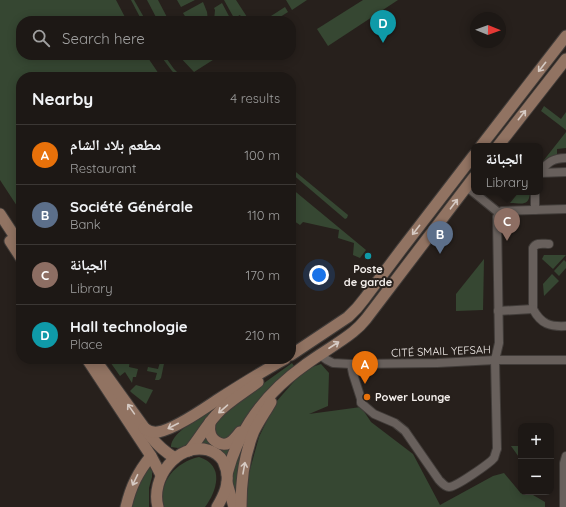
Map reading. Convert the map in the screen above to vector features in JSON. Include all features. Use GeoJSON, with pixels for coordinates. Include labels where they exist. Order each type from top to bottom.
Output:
{"type":"FeatureCollection","features":[{"type":"Feature","properties":{"kind":"main road"},"geometry":{"type":"LineString","coordinates":[[483,143],[566,36]]}},
{"type":"Feature","properties":{"kind":"main road"},"geometry":{"type":"LineString","coordinates":[[500,143],[566,59]]}},
{"type":"Feature","properties":{"kind":"main road"},"geometry":{"type":"LineString","coordinates":[[296,352],[348,317],[357,308],[471,159]]}},
{"type":"Feature","properties":{"kind":"main road"},"geometry":{"type":"LineString","coordinates":[[210,422],[211,436],[221,444],[230,443],[235,439],[268,398],[291,376],[305,364],[354,331],[366,319],[471,181]]}},
{"type":"Feature","properties":{"kind":"main road"},"geometry":{"type":"LineString","coordinates":[[0,214],[16,238]]}},
{"type":"Feature","properties":{"kind":"main road"},"geometry":{"type":"LineString","coordinates":[[0,226],[16,250]]}},
{"type":"Feature","properties":{"kind":"main road"},"geometry":{"type":"LineString","coordinates":[[90,364],[151,456],[161,475]]}},
{"type":"Feature","properties":{"kind":"main road"},"geometry":{"type":"LineString","coordinates":[[99,364],[157,445],[165,453],[176,458]]}},
{"type":"Feature","properties":{"kind":"main road"},"geometry":{"type":"LineString","coordinates":[[144,428],[150,432],[156,433],[170,428],[201,411],[257,374],[276,364]]}},
{"type":"Feature","properties":{"kind":"main road"},"geometry":{"type":"LineString","coordinates":[[189,451],[220,411],[279,364]]}},
{"type":"Feature","properties":{"kind":"main road"},"geometry":{"type":"LineString","coordinates":[[241,507],[243,470],[250,442],[260,420],[282,385]]}},
{"type":"Feature","properties":{"kind":"main road"},"geometry":{"type":"LineString","coordinates":[[217,507],[226,491],[227,479],[234,453],[249,422]]}},
{"type":"Feature","properties":{"kind":"main road"},"geometry":{"type":"LineString","coordinates":[[158,507],[158,484],[161,475],[167,466],[176,458],[189,451],[203,449],[217,454],[223,461],[234,507]]}},
{"type":"Feature","properties":{"kind":"main road"},"geometry":{"type":"LineString","coordinates":[[126,507],[135,479],[139,471],[151,456]]}},
{"type":"Feature","properties":{"kind":"street"},"geometry":{"type":"LineString","coordinates":[[543,168],[558,158],[566,158]]}},
{"type":"Feature","properties":{"kind":"street"},"geometry":{"type":"LineString","coordinates":[[543,172],[566,172]]}},
{"type":"Feature","properties":{"kind":"street"},"geometry":{"type":"LineString","coordinates":[[466,188],[471,190]]}},
{"type":"Feature","properties":{"kind":"street"},"geometry":{"type":"LineString","coordinates":[[477,195],[499,213]]}},
{"type":"Feature","properties":{"kind":"street"},"geometry":{"type":"LineString","coordinates":[[535,195],[535,210]]}},
{"type":"Feature","properties":{"kind":"street"},"geometry":{"type":"LineString","coordinates":[[350,364],[361,403],[374,414],[396,423],[405,431],[444,486],[450,487],[455,485],[474,474],[494,458],[497,449],[495,360],[498,342],[497,217],[502,211],[566,209]]}},
{"type":"Feature","properties":{"kind":"street"},"geometry":{"type":"LineString","coordinates":[[549,244],[536,244],[533,248],[533,309],[536,315],[546,324],[566,326]]}},
{"type":"Feature","properties":{"kind":"street"},"geometry":{"type":"LineString","coordinates":[[498,311],[533,309]]}},
{"type":"Feature","properties":{"kind":"street","name":"CITÉ SMAIL YEFSAH"},"geometry":{"type":"LineString","coordinates":[[320,355],[333,363],[350,364],[495,360],[566,360]]}},
{"type":"Feature","properties":{"kind":"street"},"geometry":{"type":"LineString","coordinates":[[564,507],[564,463],[566,456]]}},
{"type":"Feature","properties":{"kind":"green space"},"geometry":{"type":"Polygon","coordinates":[[[0,0],[116,0],[124,16],[16,16],[16,60],[149,60],[158,72],[16,72],[16,204],[0,180],[0,0]]]}},
{"type":"Feature","properties":{"kind":"green space"},"geometry":{"type":"Polygon","coordinates":[[[131,0],[134,0],[143,16],[139,16],[131,0]]]}},
{"type":"Feature","properties":{"kind":"green space"},"geometry":{"type":"Polygon","coordinates":[[[147,0],[158,0],[166,16],[155,16],[147,0]]]}},
{"type":"Feature","properties":{"kind":"green space"},"geometry":{"type":"Polygon","coordinates":[[[177,0],[195,0],[181,7],[177,0]]]}},
{"type":"Feature","properties":{"kind":"green space"},"geometry":{"type":"Polygon","coordinates":[[[224,0],[236,0],[246,16],[233,16],[224,0]]]}},
{"type":"Feature","properties":{"kind":"green space"},"geometry":{"type":"Polygon","coordinates":[[[286,0],[307,0],[292,10],[286,0]]]}},
{"type":"Feature","properties":{"kind":"green space"},"geometry":{"type":"Polygon","coordinates":[[[363,0],[398,0],[328,46],[317,29],[363,0]]]}},
{"type":"Feature","properties":{"kind":"green space"},"geometry":{"type":"Polygon","coordinates":[[[203,2],[207,16],[185,16],[183,13],[203,2]]]}},
{"type":"Feature","properties":{"kind":"green space"},"geometry":{"type":"Polygon","coordinates":[[[222,3],[229,16],[214,16],[214,8],[222,3]]]}},
{"type":"Feature","properties":{"kind":"green space"},"geometry":{"type":"Polygon","coordinates":[[[285,7],[288,12],[282,16],[271,16],[285,7]]]}},
{"type":"Feature","properties":{"kind":"green space"},"geometry":{"type":"Polygon","coordinates":[[[164,60],[168,60],[177,72],[172,71],[164,60]]]}},
{"type":"Feature","properties":{"kind":"green space"},"geometry":{"type":"Polygon","coordinates":[[[183,60],[213,60],[194,72],[183,60]]]}},
{"type":"Feature","properties":{"kind":"green space"},"geometry":{"type":"Polygon","coordinates":[[[544,106],[561,119],[566,112],[566,130],[541,111],[544,106]]]}},
{"type":"Feature","properties":{"kind":"green space"},"geometry":{"type":"Polygon","coordinates":[[[566,132],[566,148],[557,149],[557,155],[547,158],[543,161],[566,132]]]}},
{"type":"Feature","properties":{"kind":"green space"},"geometry":{"type":"Polygon","coordinates":[[[296,172],[348,215],[345,219],[296,177],[296,172]]]}},
{"type":"Feature","properties":{"kind":"green space"},"geometry":{"type":"Polygon","coordinates":[[[296,192],[366,250],[360,258],[353,255],[354,243],[338,238],[339,230],[303,222],[300,225],[296,222],[296,192]]]}},
{"type":"Feature","properties":{"kind":"green space"},"geometry":{"type":"Polygon","coordinates":[[[517,195],[529,195],[528,200],[524,203],[510,203],[517,195]]]}},
{"type":"Feature","properties":{"kind":"green space"},"geometry":{"type":"Polygon","coordinates":[[[544,255],[566,255],[553,269],[542,259],[544,255]]]}},
{"type":"Feature","properties":{"kind":"green space"},"geometry":{"type":"Polygon","coordinates":[[[484,259],[483,310],[456,311],[456,294],[484,259]]]}},
{"type":"Feature","properties":{"kind":"green space"},"geometry":{"type":"Polygon","coordinates":[[[564,260],[566,262],[566,268],[559,276],[554,271],[564,260]]]}},
{"type":"Feature","properties":{"kind":"green space"},"geometry":{"type":"Polygon","coordinates":[[[552,274],[559,281],[544,296],[543,284],[552,274]]]}},
{"type":"Feature","properties":{"kind":"green space"},"geometry":{"type":"Polygon","coordinates":[[[112,364],[129,364],[129,367],[138,369],[136,377],[133,377],[132,383],[125,372],[120,376],[112,364]]]}},
{"type":"Feature","properties":{"kind":"green space"},"geometry":{"type":"Polygon","coordinates":[[[160,364],[164,364],[161,378],[159,380],[155,380],[157,373],[147,371],[148,367],[158,369],[160,364]]]}},
{"type":"Feature","properties":{"kind":"green space"},"geometry":{"type":"Polygon","coordinates":[[[293,364],[294,366],[263,395],[234,436],[228,440],[217,437],[213,424],[228,409],[293,364]]]}},
{"type":"Feature","properties":{"kind":"green space"},"geometry":{"type":"Polygon","coordinates":[[[321,364],[329,373],[328,406],[309,414],[361,407],[371,422],[413,454],[440,505],[493,476],[504,473],[518,490],[518,495],[533,495],[545,502],[545,507],[247,507],[249,473],[259,437],[276,402],[297,378],[312,367],[321,364]]]}},
{"type":"Feature","properties":{"kind":"green space"},"geometry":{"type":"Polygon","coordinates":[[[136,385],[153,390],[146,404],[130,391],[136,385]]]}},
{"type":"Feature","properties":{"kind":"green space"},"geometry":{"type":"Polygon","coordinates":[[[242,390],[189,445],[178,448],[171,447],[173,440],[185,427],[242,390]]]}},
{"type":"Feature","properties":{"kind":"green space"},"geometry":{"type":"Polygon","coordinates":[[[248,432],[236,504],[229,479],[248,432]]]}},
{"type":"Feature","properties":{"kind":"green space"},"geometry":{"type":"Polygon","coordinates":[[[205,435],[234,443],[226,462],[208,445],[199,444],[205,435]]]}},
{"type":"Feature","properties":{"kind":"green space"},"geometry":{"type":"Polygon","coordinates":[[[511,446],[518,446],[518,456],[511,446]]]}},
{"type":"Feature","properties":{"kind":"green space"},"geometry":{"type":"Polygon","coordinates":[[[199,457],[213,466],[216,479],[213,494],[205,507],[164,507],[163,489],[170,474],[183,463],[199,457]]]}},
{"type":"Feature","properties":{"kind":"green space"},"geometry":{"type":"Polygon","coordinates":[[[149,466],[152,471],[152,477],[149,488],[149,507],[128,507],[132,495],[149,466]]]}},
{"type":"Feature","properties":{"kind":"place","name":"Hall technologie"},"geometry":{"type":"Point","coordinates":[383,43]}},
{"type":"Feature","properties":{"kind":"place","name":"الجبانة"},"geometry":{"type":"Point","coordinates":[507,241]}},
{"type":"Feature","properties":{"kind":"place","name":"Société Générale"},"geometry":{"type":"Point","coordinates":[440,254]}},
{"type":"Feature","properties":{"kind":"place","name":"Poste de garde"},"geometry":{"type":"Point","coordinates":[368,256]}},
{"type":"Feature","properties":{"kind":"place","name":"مطعم بلاد الشام"},"geometry":{"type":"Point","coordinates":[365,384]}},
{"type":"Feature","properties":{"kind":"place","name":"Power Lounge"},"geometry":{"type":"Point","coordinates":[367,397]}}]}
